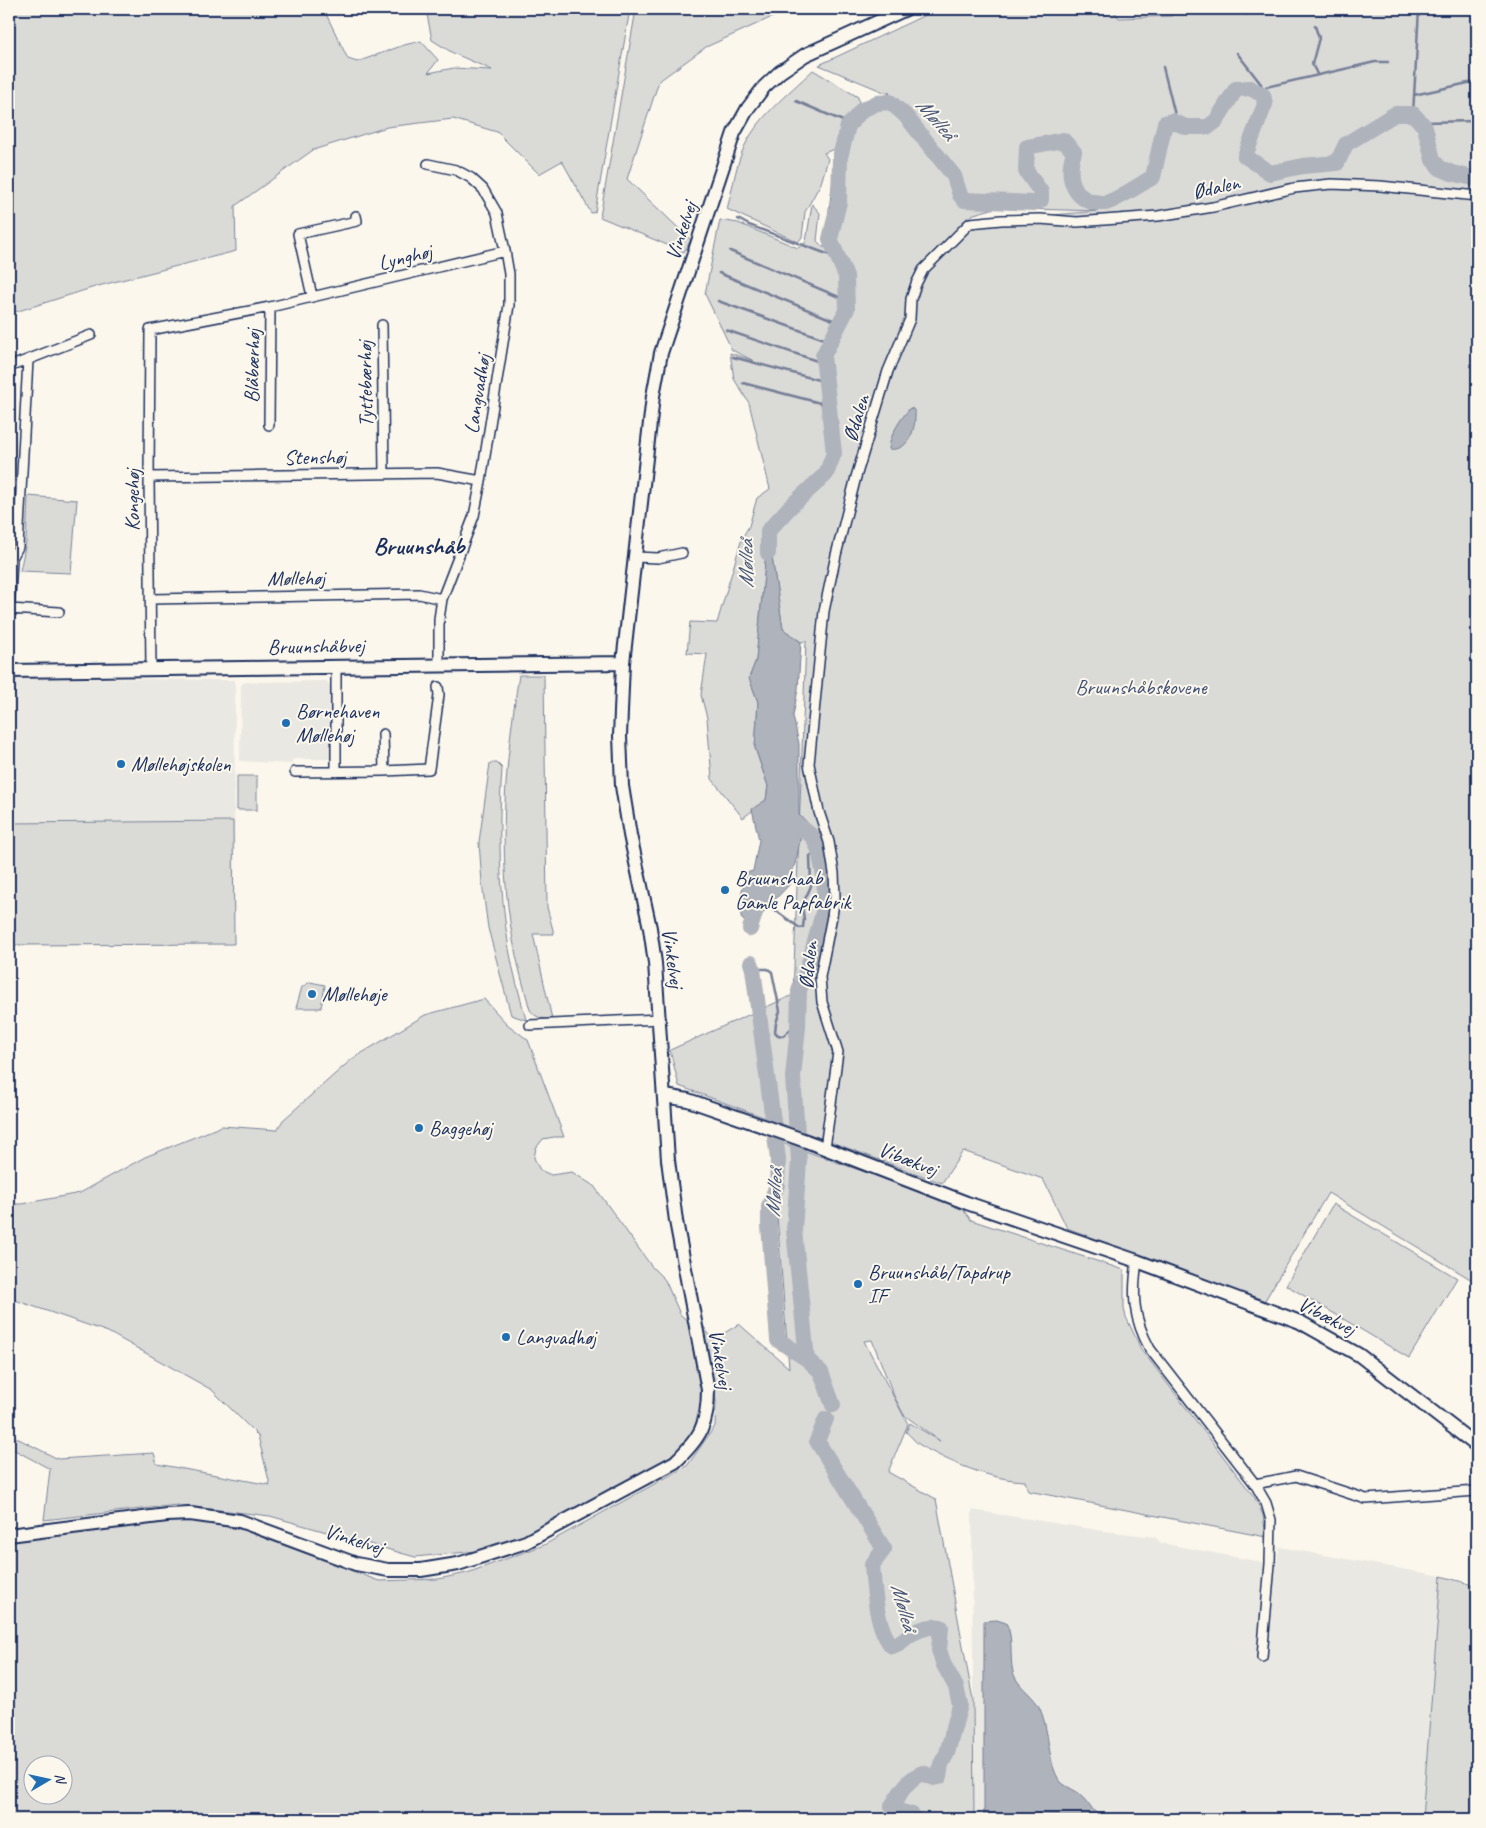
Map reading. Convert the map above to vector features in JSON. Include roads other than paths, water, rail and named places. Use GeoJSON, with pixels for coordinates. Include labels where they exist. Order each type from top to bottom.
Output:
{"type":"FeatureCollection","features":[{"type":"Feature","properties":{"kind":"street","name":"Vinkelvej"},"geometry":{"type":"LineString","coordinates":[[9,1535],[167,1515],[190,1514],[240,1521],[356,1564],[388,1570],[422,1570],[458,1564],[526,1542],[675,1462],[692,1446],[702,1431],[708,1410],[708,1390],[676,1221],[668,1160],[655,963],[622,786],[620,736],[623,663],[653,396],[662,353],[734,133],[748,108],[764,87],[780,72],[805,55],[906,9]]}},
{"type":"Feature","properties":{"kind":"street","name":"Langvadhøj"},"geometry":{"type":"LineString","coordinates":[[428,164],[456,170],[471,178],[483,190],[496,213],[509,274],[509,305],[481,481],[474,516],[442,599],[439,619],[439,664]]}},
{"type":"Feature","properties":{"kind":"street","name":"Ødalen"},"geometry":{"type":"LineString","coordinates":[[825,1148],[838,1052],[822,1002],[820,977],[835,897],[834,873],[829,842],[819,812],[809,764],[824,611],[836,554],[856,477],[888,371],[910,319],[911,299],[923,270],[970,223],[1040,219],[1077,222],[1158,216],[1213,207],[1294,188],[1331,184],[1380,186],[1477,196]]}},
{"type":"Feature","properties":{"kind":"street"},"geometry":{"type":"LineString","coordinates":[[312,296],[298,234],[357,221],[356,216]]}},
{"type":"Feature","properties":{"kind":"street","name":"Lynghøj"},"geometry":{"type":"LineString","coordinates":[[150,330],[270,307],[505,250]]}},
{"type":"Feature","properties":{"kind":"street","name":"Blåbærhøj"},"geometry":{"type":"LineString","coordinates":[[269,425],[270,307]]}},
{"type":"Feature","properties":{"kind":"street","name":"Tyttebærhøj"},"geometry":{"type":"LineString","coordinates":[[382,325],[384,473]]}},
{"type":"Feature","properties":{"kind":"street","name":"Kongehøj"},"geometry":{"type":"LineString","coordinates":[[150,330],[151,669]]}},
{"type":"Feature","properties":{"kind":"street"},"geometry":{"type":"LineString","coordinates":[[9,367],[91,335]]}},
{"type":"Feature","properties":{"kind":"street"},"geometry":{"type":"LineString","coordinates":[[9,616],[12,558],[18,547],[28,360]]}},
{"type":"Feature","properties":{"kind":"street","name":"Stenshøj"},"geometry":{"type":"LineString","coordinates":[[149,477],[437,473],[481,481]]}},
{"type":"Feature","properties":{"kind":"street"},"geometry":{"type":"LineString","coordinates":[[635,557],[658,558],[682,553]]}},
{"type":"Feature","properties":{"kind":"street","name":"Møllehøj"},"geometry":{"type":"LineString","coordinates":[[151,599],[419,594],[442,599]]}},
{"type":"Feature","properties":{"kind":"street"},"geometry":{"type":"LineString","coordinates":[[9,609],[59,612]]}},
{"type":"Feature","properties":{"kind":"street","name":"Bruunshåbvej"},"geometry":{"type":"LineString","coordinates":[[9,671],[623,663]]}},
{"type":"Feature","properties":{"kind":"street"},"geometry":{"type":"LineString","coordinates":[[336,666],[336,772]]}},
{"type":"Feature","properties":{"kind":"street"},"geometry":{"type":"LineString","coordinates":[[295,772],[384,772],[429,769],[439,695],[438,687]]}},
{"type":"Feature","properties":{"kind":"street"},"geometry":{"type":"LineString","coordinates":[[383,734],[384,772]]}},
{"type":"Feature","properties":{"kind":"street"},"geometry":{"type":"LineString","coordinates":[[530,1025],[660,1019]]}},
{"type":"Feature","properties":{"kind":"street","name":"Vibækvej"},"geometry":{"type":"LineString","coordinates":[[665,1096],[688,1100],[768,1127],[967,1203],[1137,1261],[1300,1322],[1359,1355],[1477,1446]]}},
{"type":"Feature","properties":{"kind":"street"},"geometry":{"type":"LineString","coordinates":[[1137,1261],[1134,1303],[1136,1319],[1142,1335],[1150,1350],[1255,1484],[1266,1503],[1271,1520],[1270,1564],[1262,1657]]}},
{"type":"Feature","properties":{"kind":"street"},"geometry":{"type":"LineString","coordinates":[[1255,1484],[1296,1476],[1366,1499],[1477,1491]]}},
{"type":"Feature","properties":{"kind":"waterway"},"geometry":{"type":"LineString","coordinates":[[1413,114],[1419,9]]}},
{"type":"Feature","properties":{"kind":"waterway"},"geometry":{"type":"LineString","coordinates":[[1315,26],[1319,38],[1312,64],[1317,74]]}},
{"type":"Feature","properties":{"kind":"waterway"},"geometry":{"type":"LineString","coordinates":[[1237,53],[1261,84],[1263,95]]}},
{"type":"Feature","properties":{"kind":"waterway"},"geometry":{"type":"LineString","coordinates":[[1262,88],[1375,62],[1388,62]]}},
{"type":"Feature","properties":{"kind":"waterway"},"geometry":{"type":"LineString","coordinates":[[1163,67],[1177,123]]}},
{"type":"Feature","properties":{"kind":"waterway"},"geometry":{"type":"LineString","coordinates":[[1414,95],[1477,81]]}},
{"type":"Feature","properties":{"kind":"waterway","name":"Mølleå"},"geometry":{"type":"LineString","coordinates":[[768,553],[768,531],[789,508],[826,474],[834,453],[823,356],[847,309],[846,276],[830,239],[839,202],[840,157],[848,126],[862,110],[877,103],[890,102],[905,115],[954,176],[960,195],[964,200],[1034,203],[1041,200],[1041,192],[1026,171],[1027,147],[1063,140],[1074,152],[1071,162],[1072,180],[1074,188],[1079,195],[1086,200],[1094,202],[1109,202],[1153,177],[1165,123],[1172,121],[1186,127],[1208,127],[1216,121],[1236,89],[1250,88],[1263,95],[1265,104],[1245,156],[1270,173],[1303,166],[1337,163],[1346,144],[1395,114],[1413,114],[1425,127],[1433,160],[1440,168],[1477,179]]}},
{"type":"Feature","properties":{"kind":"waterway"},"geometry":{"type":"LineString","coordinates":[[796,101],[850,124]]}},
{"type":"Feature","properties":{"kind":"waterway"},"geometry":{"type":"LineString","coordinates":[[1421,122],[1477,121]]}},
{"type":"Feature","properties":{"kind":"waterway"},"geometry":{"type":"LineString","coordinates":[[738,219],[749,225],[838,258]]}},
{"type":"Feature","properties":{"kind":"waterway"},"geometry":{"type":"LineString","coordinates":[[730,251],[846,300]]}},
{"type":"Feature","properties":{"kind":"waterway"},"geometry":{"type":"LineString","coordinates":[[719,273],[840,323]]}},
{"type":"Feature","properties":{"kind":"waterway"},"geometry":{"type":"LineString","coordinates":[[718,301],[830,341]]}},
{"type":"Feature","properties":{"kind":"waterway"},"geometry":{"type":"LineString","coordinates":[[726,330],[823,363]]}},
{"type":"Feature","properties":{"kind":"waterway"},"geometry":{"type":"LineString","coordinates":[[733,357],[826,382]]}},
{"type":"Feature","properties":{"kind":"waterway"},"geometry":{"type":"LineString","coordinates":[[743,383],[828,405]]}},
{"type":"Feature","properties":{"kind":"waterway","name":"Mølleå"},"geometry":{"type":"LineString","coordinates":[[782,818],[802,828],[813,837],[819,850],[825,881],[823,913],[808,967]]}},
{"type":"Feature","properties":{"kind":"waterway"},"geometry":{"type":"LineString","coordinates":[[768,904],[800,928],[803,927],[802,906],[811,886],[810,856],[819,850]]}},
{"type":"Feature","properties":{"kind":"waterway"},"geometry":{"type":"LineString","coordinates":[[750,929],[758,903]]}},
{"type":"Feature","properties":{"kind":"waterway"},"geometry":{"type":"LineString","coordinates":[[751,963],[778,1159],[777,1185],[769,1206],[778,1340],[807,1359],[821,1372],[833,1405]]}},
{"type":"Feature","properties":{"kind":"waterway"},"geometry":{"type":"LineString","coordinates":[[753,969],[768,969],[772,972],[780,1011],[775,1032],[783,1036],[793,1027],[798,1027]]}},
{"type":"Feature","properties":{"kind":"waterway","name":"Mølleå"},"geometry":{"type":"LineString","coordinates":[[804,976],[799,991],[798,1027],[793,1077],[799,1161],[794,1230],[807,1359]]}},
{"type":"Feature","properties":{"kind":"waterway","name":"Mølleå"},"geometry":{"type":"LineString","coordinates":[[826,1419],[817,1441],[884,1549],[872,1565],[877,1608],[882,1629],[892,1646],[919,1630],[941,1627],[939,1650],[944,1665],[956,1687],[960,1705],[947,1753],[941,1764],[939,1777],[934,1778],[923,1773],[913,1778],[905,1786],[892,1806],[895,1810],[912,1815],[914,1819]]}},
{"type":"Feature","properties":{"kind":"place","name":"Børnehaven Møllehøj"},"geometry":{"type":"Point","coordinates":[286,723]}},
{"type":"Feature","properties":{"kind":"place","name":"Møllehøjskolen"},"geometry":{"type":"Point","coordinates":[121,764]}},
{"type":"Feature","properties":{"kind":"place","name":"Bruunshaab Gamle Papfabrik"},"geometry":{"type":"Point","coordinates":[725,890]}},
{"type":"Feature","properties":{"kind":"place","name":"Møllehøje"},"geometry":{"type":"Point","coordinates":[312,994]}},
{"type":"Feature","properties":{"kind":"place","name":"Baggehøj"},"geometry":{"type":"Point","coordinates":[419,1128]}},
{"type":"Feature","properties":{"kind":"place","name":"Bruunshåb/Tapdrup IF"},"geometry":{"type":"Point","coordinates":[858,1284]}},
{"type":"Feature","properties":{"kind":"place","name":"Langvadhøj"},"geometry":{"type":"Point","coordinates":[506,1337]}},
{"type":"Feature","properties":{"kind":"district","name":"Bruunshåb"},"geometry":{"type":"Point","coordinates":[419,546]}},
{"type":"Feature","properties":{"kind":"park label","name":"Bruunshåbskovene"},"geometry":{"type":"Point","coordinates":[1141,687]}}]}
